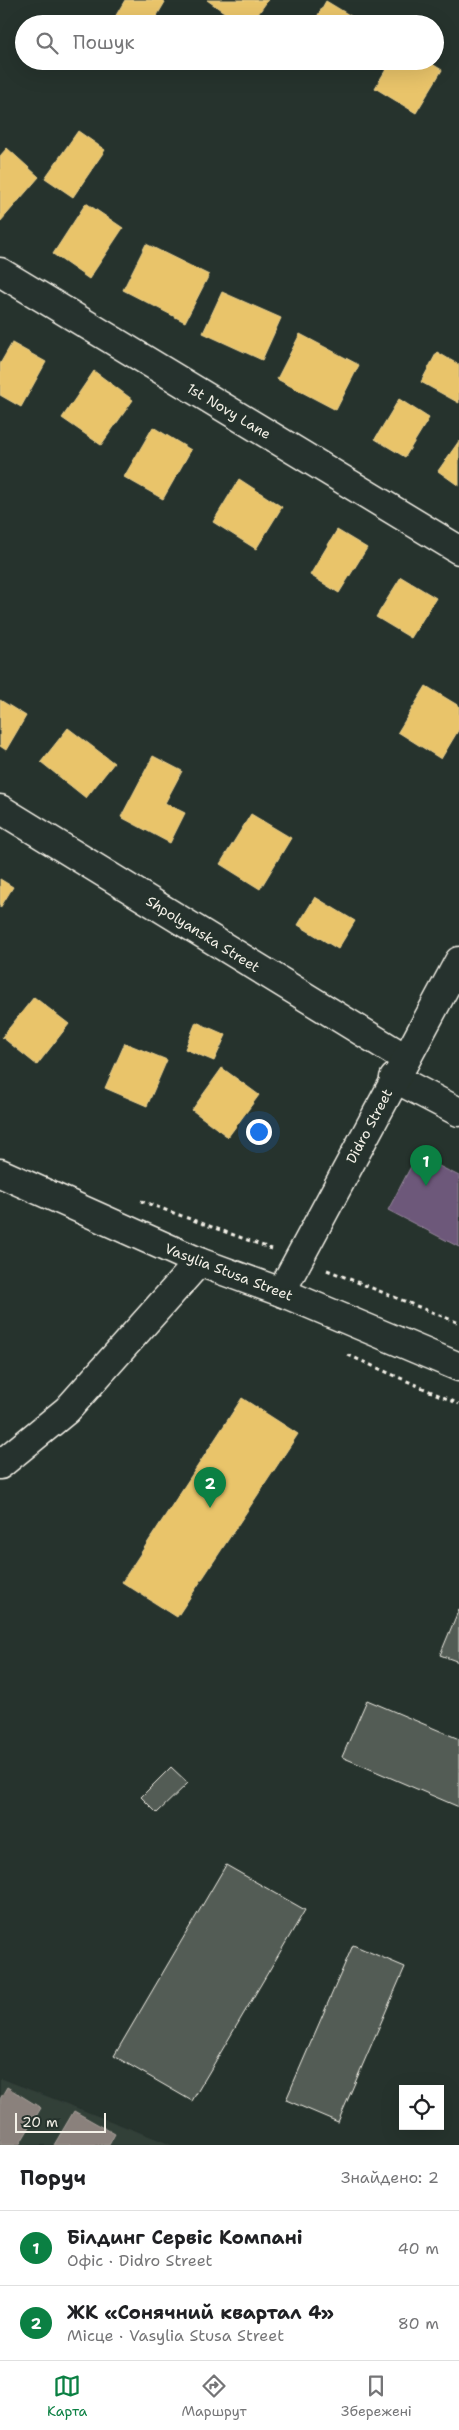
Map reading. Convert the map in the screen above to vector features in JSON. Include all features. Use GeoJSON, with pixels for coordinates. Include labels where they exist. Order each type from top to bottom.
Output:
{"type":"FeatureCollection","features":[{"type":"Feature","properties":{"kind":"street","name":"1st Novy Lane"},"geometry":{"type":"LineString","coordinates":[[0,272],[459,550]]}},
{"type":"Feature","properties":{"kind":"street","name":"Shpolyanska Street"},"geometry":{"type":"LineString","coordinates":[[0,810],[400,1068],[459,1112]]}},
{"type":"Feature","properties":{"kind":"street","name":"Didro Street"},"geometry":{"type":"LineString","coordinates":[[281,1292],[459,961]]}},
{"type":"Feature","properties":{"kind":"street","name":"Vasylia Stusa Street"},"geometry":{"type":"LineString","coordinates":[[0,1173],[199,1262],[281,1292],[459,1367]]}},
{"type":"Feature","properties":{"kind":"street"},"geometry":{"type":"LineString","coordinates":[[0,1465],[68,1410],[199,1262]]}},
{"type":"Feature","properties":{"kind":"path"},"geometry":{"type":"LineString","coordinates":[[135,1199],[298,1259],[459,1323]]}},
{"type":"Feature","properties":{"kind":"shaded area"},"geometry":{"type":"Polygon","coordinates":[[[0,2078],[172,2145],[0,2145],[0,2078]]]}},
{"type":"Feature","properties":{"kind":"building: Житло"},"geometry":{"type":"Polygon","coordinates":[[[125,0],[163,0],[165,2],[157,15],[116,15],[125,0]]]}},
{"type":"Feature","properties":{"kind":"building: Житло"},"geometry":{"type":"Polygon","coordinates":[[[207,0],[268,0],[257,15],[228,15],[207,0]]]}},
{"type":"Feature","properties":{"kind":"building: Житло"},"geometry":{"type":"Polygon","coordinates":[[[326,1],[349,15],[318,15],[326,1]]]}},
{"type":"Feature","properties":{"kind":"building: Житло"},"geometry":{"type":"Polygon","coordinates":[[[386,70],[442,70],[416,113],[375,88],[386,70]]]}},
{"type":"Feature","properties":{"kind":"building: Житло"},"geometry":{"type":"Polygon","coordinates":[[[78,131],[105,150],[73,197],[45,178],[78,131]]]}},
{"type":"Feature","properties":{"kind":"building: Житло"},"geometry":{"type":"Polygon","coordinates":[[[7,148],[39,177],[0,222],[0,156],[7,148]]]}},
{"type":"Feature","properties":{"kind":"building: Житло"},"geometry":{"type":"Polygon","coordinates":[[[86,203],[123,228],[89,279],[53,254],[86,203]]]}},
{"type":"Feature","properties":{"kind":"building: Житло"},"geometry":{"type":"Polygon","coordinates":[[[146,244],[209,275],[185,322],[123,290],[146,244]]]}},
{"type":"Feature","properties":{"kind":"building: Житло"},"geometry":{"type":"Polygon","coordinates":[[[222,292],[281,318],[262,360],[203,333],[222,292]]]}},
{"type":"Feature","properties":{"kind":"building: Житло"},"geometry":{"type":"Polygon","coordinates":[[[300,334],[359,365],[336,410],[277,379],[300,334]]]}},
{"type":"Feature","properties":{"kind":"building: Житло"},"geometry":{"type":"Polygon","coordinates":[[[12,343],[46,362],[21,407],[0,395],[0,364],[12,343]]]}},
{"type":"Feature","properties":{"kind":"building: Житло"},"geometry":{"type":"Polygon","coordinates":[[[437,352],[459,365],[459,403],[421,382],[437,352]]]}},
{"type":"Feature","properties":{"kind":"building: Житло"},"geometry":{"type":"Polygon","coordinates":[[[94,371],[133,400],[101,445],[62,418],[94,371]]]}},
{"type":"Feature","properties":{"kind":"building: Житло"},"geometry":{"type":"Polygon","coordinates":[[[399,399],[429,418],[405,457],[375,439],[399,399]]]}},
{"type":"Feature","properties":{"kind":"building: Житло"},"geometry":{"type":"Polygon","coordinates":[[[153,427],[191,450],[163,499],[124,477],[153,427]]]}},
{"type":"Feature","properties":{"kind":"building: Житло"},"geometry":{"type":"Polygon","coordinates":[[[459,441],[459,486],[438,471],[459,441]]]}},
{"type":"Feature","properties":{"kind":"building: Житло"},"geometry":{"type":"Polygon","coordinates":[[[239,479],[282,507],[256,549],[213,522],[239,479]]]}},
{"type":"Feature","properties":{"kind":"building: Житло"},"geometry":{"type":"Polygon","coordinates":[[[337,530],[367,548],[339,593],[310,575],[337,530]]]}},
{"type":"Feature","properties":{"kind":"building: Житло"},"geometry":{"type":"Polygon","coordinates":[[[401,577],[436,598],[411,638],[376,617],[401,577]]]}},
{"type":"Feature","properties":{"kind":"building: Житло"},"geometry":{"type":"Polygon","coordinates":[[[426,686],[459,706],[459,729],[441,759],[398,732],[426,686]]]}},
{"type":"Feature","properties":{"kind":"building: Житло"},"geometry":{"type":"Polygon","coordinates":[[[0,700],[26,716],[6,750],[0,746],[0,700]]]}},
{"type":"Feature","properties":{"kind":"building: Житло"},"geometry":{"type":"Polygon","coordinates":[[[68,728],[114,763],[86,798],[41,762],[68,728]]]}},
{"type":"Feature","properties":{"kind":"building: Житло"},"geometry":{"type":"Polygon","coordinates":[[[153,756],[182,771],[165,803],[185,813],[170,843],[121,817],[153,756]]]}},
{"type":"Feature","properties":{"kind":"building: Житло"},"geometry":{"type":"Polygon","coordinates":[[[251,814],[291,838],[260,889],[220,864],[251,814]]]}},
{"type":"Feature","properties":{"kind":"building: Житло"},"geometry":{"type":"Polygon","coordinates":[[[0,879],[13,887],[0,908],[0,879]]]}},
{"type":"Feature","properties":{"kind":"building: Житло"},"geometry":{"type":"Polygon","coordinates":[[[315,897],[355,921],[338,949],[298,925],[315,897]]]}},
{"type":"Feature","properties":{"kind":"building: Житло"},"geometry":{"type":"Polygon","coordinates":[[[34,997],[69,1024],[37,1065],[2,1037],[34,997]]]}},
{"type":"Feature","properties":{"kind":"building: Житло"},"geometry":{"type":"Polygon","coordinates":[[[196,1022],[226,1035],[214,1061],[185,1049],[196,1022]]]}},
{"type":"Feature","properties":{"kind":"building: Житло"},"geometry":{"type":"Polygon","coordinates":[[[125,1043],[167,1060],[147,1106],[105,1088],[125,1043]]]}},
{"type":"Feature","properties":{"kind":"building: Житло"},"geometry":{"type":"Polygon","coordinates":[[[222,1068],[259,1095],[228,1137],[192,1110],[222,1068]]]}},
{"type":"Feature","properties":{"kind":"building: Житло"},"geometry":{"type":"Polygon","coordinates":[[[242,1398],[298,1434],[177,1617],[122,1582],[242,1398]]]}},
{"type":"Feature","properties":{"kind":"building: Офіси"},"geometry":{"type":"Polygon","coordinates":[[[417,1155],[459,1176],[459,1247],[388,1210],[417,1155]]]}},
{"type":"Feature","properties":{"kind":"building: Промзона"},"geometry":{"type":"Polygon","coordinates":[[[7,2087],[41,2108],[19,2145],[0,2145],[0,2099],[7,2087]]]}},
{"type":"Feature","properties":{"kind":"building: Промзона"},"geometry":{"type":"Polygon","coordinates":[[[74,2111],[115,2134],[109,2145],[54,2145],[74,2111]]]}},
{"type":"Feature","properties":{"kind":"building: Інше"},"geometry":{"type":"Polygon","coordinates":[[[459,1609],[459,1662],[440,1655],[459,1609]]]}},
{"type":"Feature","properties":{"kind":"building: Інше"},"geometry":{"type":"Polygon","coordinates":[[[367,1700],[459,1739],[459,1807],[342,1757],[367,1700]]]}},
{"type":"Feature","properties":{"kind":"building: Інше"},"geometry":{"type":"Polygon","coordinates":[[[171,1767],[188,1783],[157,1813],[141,1797],[171,1767]]]}},
{"type":"Feature","properties":{"kind":"building: Інше"},"geometry":{"type":"Polygon","coordinates":[[[226,1865],[305,1910],[192,2101],[114,2056],[226,1865]]]}},
{"type":"Feature","properties":{"kind":"building: Інше"},"geometry":{"type":"Polygon","coordinates":[[[353,1945],[405,1967],[338,2122],[286,2100],[353,1945]]]}},
{"type":"Feature","properties":{"kind":"place","name":"Білдинг Сервіс Компані"},"geometry":{"type":"Point","coordinates":[426,1186]}},
{"type":"Feature","properties":{"kind":"place","name":"ЖК «Сонячний квартал 4»"},"geometry":{"type":"Point","coordinates":[210,1508]}}]}
